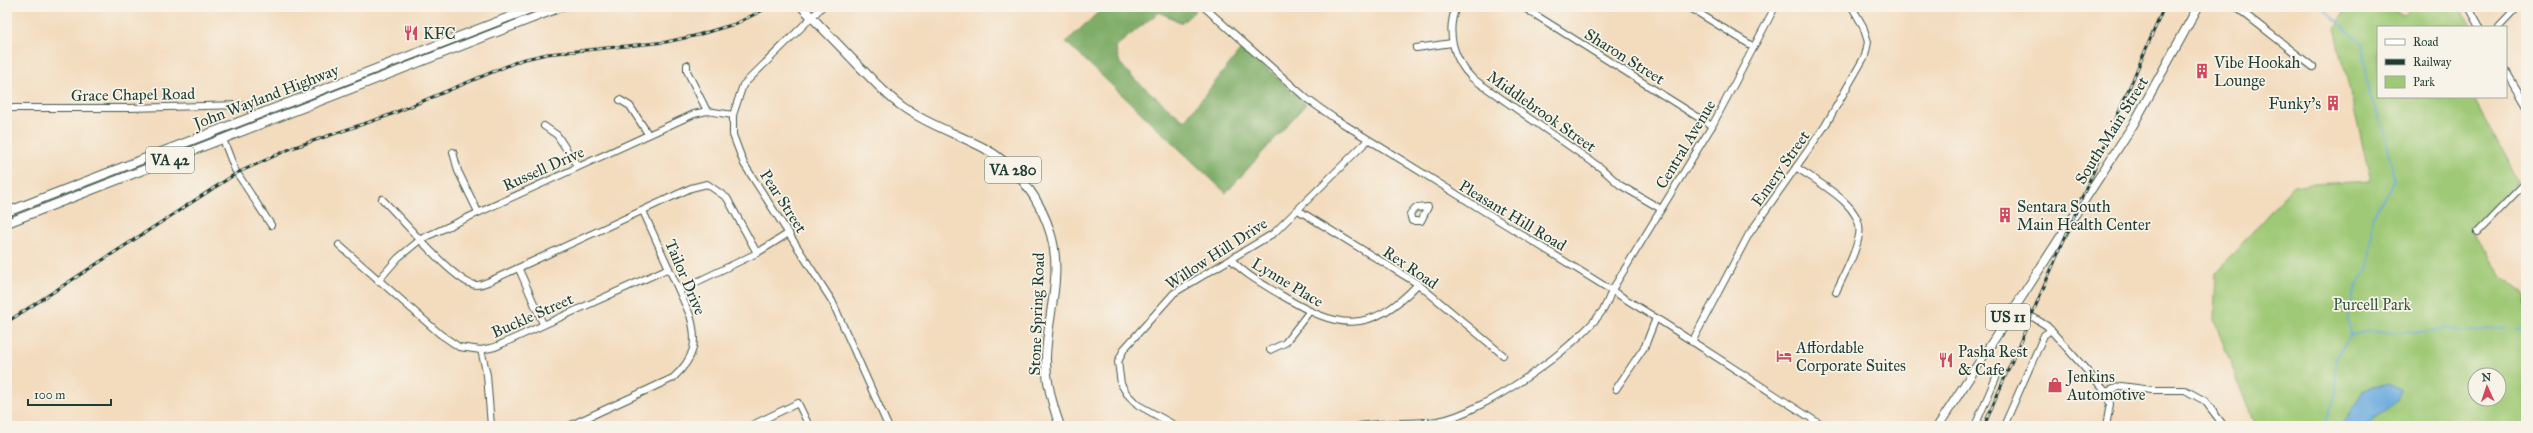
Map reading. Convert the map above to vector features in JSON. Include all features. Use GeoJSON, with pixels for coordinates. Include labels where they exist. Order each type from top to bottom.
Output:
{"type":"FeatureCollection","features":[{"type":"Feature","properties":{"kind":"main road","name":"John Wayland Highway"},"geometry":{"type":"LineString","coordinates":[[7,212],[535,7]]}},
{"type":"Feature","properties":{"kind":"main road","name":"John Wayland Highway"},"geometry":{"type":"LineString","coordinates":[[7,223],[561,7]]}},
{"type":"Feature","properties":{"kind":"main road","name":"Stone Spring Road"},"geometry":{"type":"LineString","coordinates":[[802,7],[882,89],[903,108],[985,149],[1013,169],[1041,208],[1051,237],[1055,255],[1054,286],[1046,358],[1048,390],[1060,426]]}},
{"type":"Feature","properties":{"kind":"main road","name":"South Main Street"},"geometry":{"type":"LineString","coordinates":[[1938,426],[2136,120],[2198,7]]}},
{"type":"Feature","properties":{"kind":"street","name":"Pear Street"},"geometry":{"type":"LineString","coordinates":[[822,7],[743,85],[733,115],[733,135],[738,152],[832,301],[888,426]]}},
{"type":"Feature","properties":{"kind":"street","name":"Pleasant Hill Road"},"geometry":{"type":"LineString","coordinates":[[1204,7],[1307,99],[1368,140],[1612,290],[1823,426]]}},
{"type":"Feature","properties":{"kind":"street","name":"Middlebrook Street"},"geometry":{"type":"LineString","coordinates":[[1456,7],[1451,28],[1452,42],[1461,64],[1472,78],[1601,168],[1620,185],[1661,209]]}},
{"type":"Feature","properties":{"kind":"street","name":"Sharon Street"},"geometry":{"type":"LineString","coordinates":[[1524,7],[1712,126]]}},
{"type":"Feature","properties":{"kind":"street"},"geometry":{"type":"LineString","coordinates":[[1689,7],[1754,47]]}},
{"type":"Feature","properties":{"kind":"street","name":"Central Avenue"},"geometry":{"type":"LineString","coordinates":[[1612,290],[1712,126],[1775,7]]}},
{"type":"Feature","properties":{"kind":"street","name":"Emery Street"},"geometry":{"type":"LineString","coordinates":[[1692,342],[1750,234],[1825,126],[1865,56],[1868,42],[1863,26],[1852,7]]}},
{"type":"Feature","properties":{"kind":"street"},"geometry":{"type":"LineString","coordinates":[[2236,7],[2313,67]]}},
{"type":"Feature","properties":{"kind":"street"},"geometry":{"type":"LineString","coordinates":[[2468,7],[2479,26]]}},
{"type":"Feature","properties":{"kind":"street"},"geometry":{"type":"LineString","coordinates":[[2500,26],[2518,7]]}},
{"type":"Feature","properties":{"kind":"street"},"geometry":{"type":"LineString","coordinates":[[1416,48],[1452,42]]}},
{"type":"Feature","properties":{"kind":"street"},"geometry":{"type":"LineString","coordinates":[[687,65],[687,71],[706,111]]}},
{"type":"Feature","properties":{"kind":"street"},"geometry":{"type":"LineString","coordinates":[[2507,73],[2526,105]]}},
{"type":"Feature","properties":{"kind":"street"},"geometry":{"type":"LineString","coordinates":[[620,100],[630,106],[648,134]]}},
{"type":"Feature","properties":{"kind":"street","name":"Grace Chapel Road"},"geometry":{"type":"LineString","coordinates":[[7,108],[241,105],[250,109],[254,116]]}},
{"type":"Feature","properties":{"kind":"street","name":"Russell Drive"},"geometry":{"type":"LineString","coordinates":[[378,281],[398,258],[421,239],[478,212],[694,114],[706,111],[733,115]]}},
{"type":"Feature","properties":{"kind":"street"},"geometry":{"type":"LineString","coordinates":[[544,126],[557,136],[578,167]]}},
{"type":"Feature","properties":{"kind":"street"},"geometry":{"type":"LineString","coordinates":[[223,140],[235,170],[271,224]]}},
{"type":"Feature","properties":{"kind":"street","name":"Willow Hill Drive"},"geometry":{"type":"LineString","coordinates":[[1176,426],[1138,405],[1127,394],[1121,384],[1118,362],[1124,349],[1174,293],[1274,233],[1368,140]]}},
{"type":"Feature","properties":{"kind":"street"},"geometry":{"type":"LineString","coordinates":[[453,152],[458,171],[478,212]]}},
{"type":"Feature","properties":{"kind":"street"},"geometry":{"type":"LineString","coordinates":[[1796,167],[1850,207],[1859,220],[1858,241],[1836,292]]}},
{"type":"Feature","properties":{"kind":"street"},"geometry":{"type":"LineString","coordinates":[[2478,232],[2526,182]]}},
{"type":"Feature","properties":{"kind":"street"},"geometry":{"type":"LineString","coordinates":[[382,199],[454,272],[470,284],[479,285],[519,269],[691,188],[707,184],[727,198],[757,253]]}},
{"type":"Feature","properties":{"kind":"street","name":"Rex Road"},"geometry":{"type":"LineString","coordinates":[[1298,210],[1418,284],[1503,355]]}},
{"type":"Feature","properties":{"kind":"street","name":"Tailor Drive"},"geometry":{"type":"LineString","coordinates":[[568,426],[658,387],[684,368],[692,353],[695,332],[680,290],[643,211]]}},
{"type":"Feature","properties":{"kind":"street"},"geometry":{"type":"LineString","coordinates":[[680,290],[757,253],[789,233]]}},
{"type":"Feature","properties":{"kind":"street","name":"Buckle Street"},"geometry":{"type":"LineString","coordinates":[[339,245],[378,281],[459,347],[481,350],[495,347],[669,268]]}},
{"type":"Feature","properties":{"kind":"street","name":"Lynne Place"},"geometry":{"type":"LineString","coordinates":[[1231,259],[1243,272],[1309,312],[1331,321],[1355,322],[1378,317],[1402,301],[1418,284]]}},
{"type":"Feature","properties":{"kind":"street"},"geometry":{"type":"LineString","coordinates":[[519,269],[543,324]]}},
{"type":"Feature","properties":{"kind":"street"},"geometry":{"type":"LineString","coordinates":[[1359,426],[1384,422],[1438,420],[1472,411],[1540,367],[1582,333],[1603,310],[1612,290]]}},
{"type":"Feature","properties":{"kind":"street"},"geometry":{"type":"LineString","coordinates":[[2015,306],[2039,320],[2051,330],[2106,392],[2110,404],[2106,426]]}},
{"type":"Feature","properties":{"kind":"street"},"geometry":{"type":"LineString","coordinates":[[1270,350],[1285,343],[1309,312]]}},
{"type":"Feature","properties":{"kind":"street"},"geometry":{"type":"LineString","coordinates":[[1616,389],[1645,346],[1656,318]]}},
{"type":"Feature","properties":{"kind":"street"},"geometry":{"type":"LineString","coordinates":[[2004,426],[2044,335],[2051,330]]}},
{"type":"Feature","properties":{"kind":"street"},"geometry":{"type":"LineString","coordinates":[[481,350],[487,375],[491,426]]}},
{"type":"Feature","properties":{"kind":"street"},"geometry":{"type":"LineString","coordinates":[[1975,426],[1997,375]]}},
{"type":"Feature","properties":{"kind":"street"},"geometry":{"type":"LineString","coordinates":[[2106,392],[2121,386],[2152,390],[2185,390],[2208,404],[2224,426]]}},
{"type":"Feature","properties":{"kind":"street"},"geometry":{"type":"LineString","coordinates":[[750,426],[798,403],[809,426]]}},
{"type":"Feature","properties":{"kind":"green space"},"geometry":{"type":"Polygon","coordinates":[[[1104,7],[1193,7],[1196,10],[1182,23],[1159,12],[1115,47],[1120,63],[1132,77],[1184,121],[1243,47],[1306,104],[1226,193],[1066,42],[1104,7]]]}},
{"type":"Feature","properties":{"kind":"green space","name":"Purcell Park"},"geometry":{"type":"Polygon","coordinates":[[[2346,7],[2386,7],[2404,15],[2415,7],[2460,7],[2471,26],[2377,26],[2377,98],[2474,98],[2518,181],[2472,232],[2502,276],[2526,295],[2526,426],[2255,426],[2214,320],[2216,273],[2294,185],[2371,181],[2335,28],[2346,7]]]}},
{"type":"Feature","properties":{"kind":"water"},"geometry":{"type":"Polygon","coordinates":[[[2388,384],[2402,390],[2397,401],[2366,426],[2342,426],[2364,389],[2388,384]]]}},
{"type":"Feature","properties":{"kind":"waterway"},"geometry":{"type":"LineString","coordinates":[[2322,7],[2362,44],[2370,96],[2385,131],[2394,179],[2391,189],[2377,207],[2372,219],[2369,267],[2356,288],[2350,307],[2348,319],[2351,335],[2335,360],[2336,395],[2324,426]]}},
{"type":"Feature","properties":{"kind":"waterway"},"geometry":{"type":"LineString","coordinates":[[2352,335],[2369,331],[2390,333],[2408,330],[2414,333],[2451,328],[2465,332],[2506,327]]}},
{"type":"Feature","properties":{"kind":"waterway"},"geometry":{"type":"LineString","coordinates":[[2516,328],[2526,327]]}},
{"type":"Feature","properties":{"kind":"waterway"},"geometry":{"type":"LineString","coordinates":[[2521,328],[2526,340]]}},
{"type":"Feature","properties":{"kind":"railway"},"geometry":{"type":"LineString","coordinates":[[7,322],[237,173],[292,148],[387,116],[521,60],[547,54],[666,42],[694,36],[735,24],[769,7]]}},
{"type":"Feature","properties":{"kind":"railway"},"geometry":{"type":"LineString","coordinates":[[1984,426],[2164,7]]}},
{"type":"Feature","properties":{"kind":"place","name":"KFC"},"geometry":{"type":"Point","coordinates":[411,33]}},
{"type":"Feature","properties":{"kind":"place","name":"Vibe Hookah Lounge"},"geometry":{"type":"Point","coordinates":[2202,71]}},
{"type":"Feature","properties":{"kind":"place","name":"Funky's"},"geometry":{"type":"Point","coordinates":[2333,103]}},
{"type":"Feature","properties":{"kind":"place","name":"Sentara South Main Health Center"},"geometry":{"type":"Point","coordinates":[2005,215]}},
{"type":"Feature","properties":{"kind":"place","name":"Affordable Corporate Suites"},"geometry":{"type":"Point","coordinates":[1784,356]}},
{"type":"Feature","properties":{"kind":"place","name":"Pasha Rest & Cafe"},"geometry":{"type":"Point","coordinates":[1946,360]}},
{"type":"Feature","properties":{"kind":"place","name":"Jenkins Automotive"},"geometry":{"type":"Point","coordinates":[2055,385]}}]}
